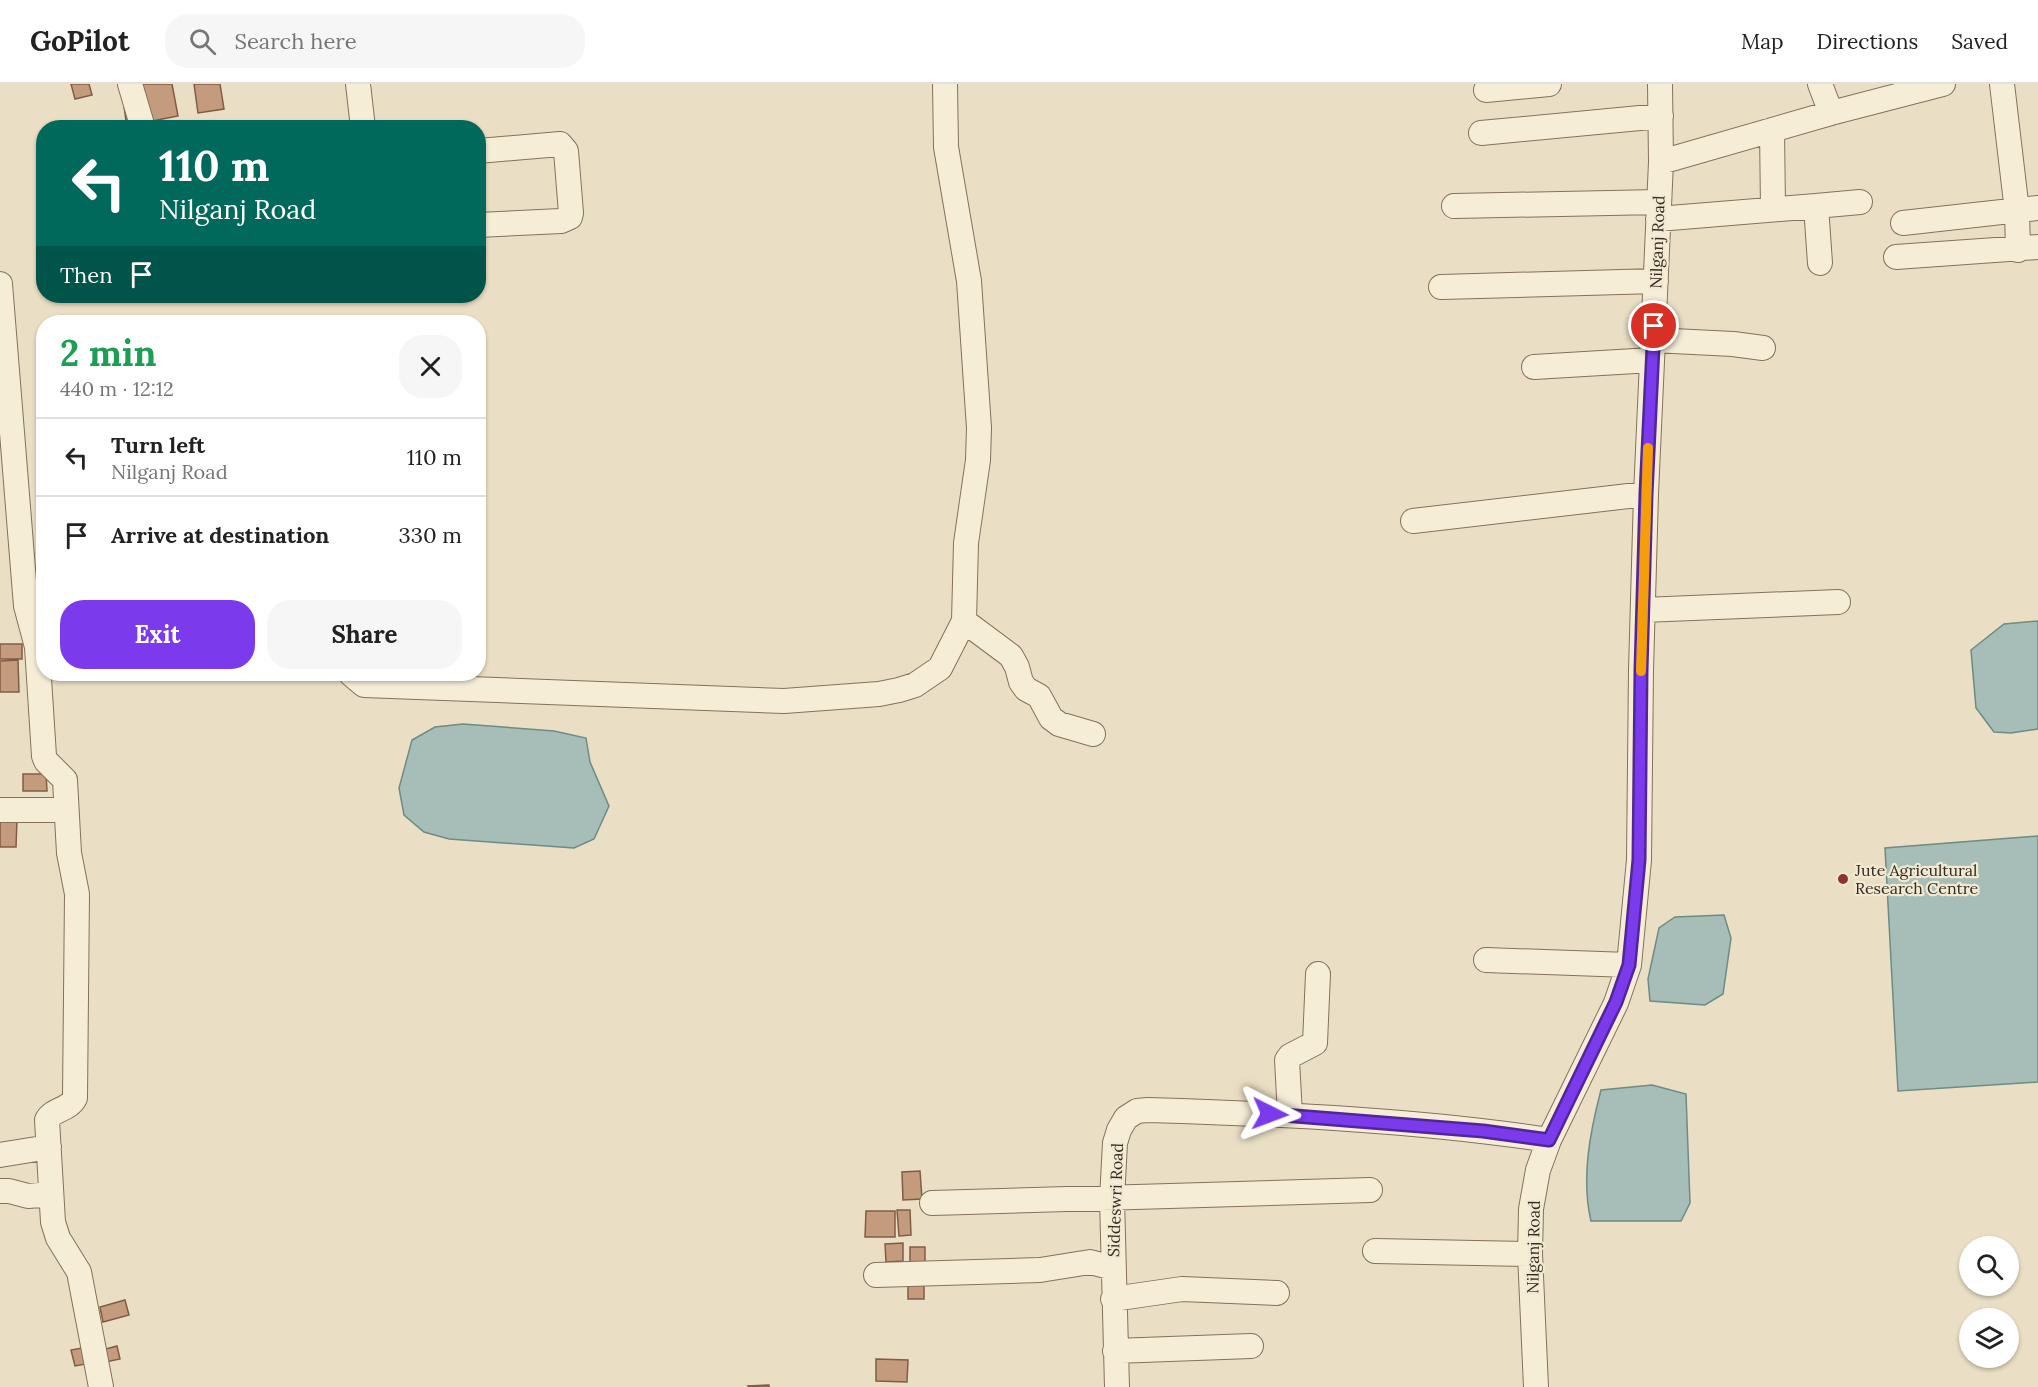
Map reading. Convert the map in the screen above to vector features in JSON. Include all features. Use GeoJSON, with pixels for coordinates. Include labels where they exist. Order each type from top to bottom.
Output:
{"type":"FeatureCollection","features":[{"type":"Feature","properties":{"kind":"street"},"geometry":{"type":"LineString","coordinates":[[130,84],[141,120]]}},
{"type":"Feature","properties":{"kind":"street"},"geometry":{"type":"LineString","coordinates":[[358,84],[362,120]]}},
{"type":"Feature","properties":{"kind":"street"},"geometry":{"type":"LineString","coordinates":[[359,681],[364,685],[784,701],[879,694],[915,685],[940,668],[964,621],[966,543],[978,460],[979,411],[969,281],[946,147],[945,84]]}},
{"type":"Feature","properties":{"kind":"street"},"geometry":{"type":"LineString","coordinates":[[1486,90],[1549,84]]}},
{"type":"Feature","properties":{"kind":"street","name":"Nilganj Road"},"geometry":{"type":"LineString","coordinates":[[1536,1387],[1530,1254],[1532,1209],[1538,1170],[1549,1140],[1616,1002],[1629,965],[1639,860],[1646,494],[1661,162],[1660,84]]}},
{"type":"Feature","properties":{"kind":"street"},"geometry":{"type":"LineString","coordinates":[[1820,84],[1831,113]]}},
{"type":"Feature","properties":{"kind":"street"},"geometry":{"type":"LineString","coordinates":[[1661,162],[1831,113],[1943,84]]}},
{"type":"Feature","properties":{"kind":"street"},"geometry":{"type":"LineString","coordinates":[[1896,256],[2028,248],[2027,209],[2002,84]]}},
{"type":"Feature","properties":{"kind":"street"},"geometry":{"type":"LineString","coordinates":[[1481,133],[1661,116]]}},
{"type":"Feature","properties":{"kind":"street"},"geometry":{"type":"LineString","coordinates":[[1772,130],[1773,209]]}},
{"type":"Feature","properties":{"kind":"street"},"geometry":{"type":"LineString","coordinates":[[486,150],[560,144],[566,151],[571,213],[570,217],[561,221],[486,225]]}},
{"type":"Feature","properties":{"kind":"street"},"geometry":{"type":"LineString","coordinates":[[1454,206],[1659,210],[1773,209],[1860,202]]}},
{"type":"Feature","properties":{"kind":"street"},"geometry":{"type":"LineString","coordinates":[[1816,206],[1820,263]]}},
{"type":"Feature","properties":{"kind":"street"},"geometry":{"type":"LineString","coordinates":[[1903,223],[2027,209]]}},
{"type":"Feature","properties":{"kind":"street"},"geometry":{"type":"LineString","coordinates":[[1441,287],[1656,281]]}},
{"type":"Feature","properties":{"kind":"street"},"geometry":{"type":"LineString","coordinates":[[0,284],[26,606],[36,640]]}},
{"type":"Feature","properties":{"kind":"street"},"geometry":{"type":"LineString","coordinates":[[1534,367],[1653,350],[1733,344],[1763,348]]}},
{"type":"Feature","properties":{"kind":"street"},"geometry":{"type":"LineString","coordinates":[[1413,520],[1646,494]]}},
{"type":"Feature","properties":{"kind":"street"},"geometry":{"type":"LineString","coordinates":[[1643,610],[1838,602]]}},
{"type":"Feature","properties":{"kind":"street"},"geometry":{"type":"LineString","coordinates":[[964,621],[1011,656],[1021,682],[1026,689],[1039,696],[1051,718],[1059,724],[1093,734]]}},
{"type":"Feature","properties":{"kind":"street"},"geometry":{"type":"LineString","coordinates":[[42,681],[44,756],[65,780],[69,854],[77,894],[75,1098],[71,1104],[48,1118],[51,1194],[55,1230],[79,1272],[101,1387]]}},
{"type":"Feature","properties":{"kind":"street"},"geometry":{"type":"LineString","coordinates":[[0,810],[66,810]]}},
{"type":"Feature","properties":{"kind":"street"},"geometry":{"type":"LineString","coordinates":[[1486,960],[1629,965]]}},
{"type":"Feature","properties":{"kind":"street"},"geometry":{"type":"LineString","coordinates":[[1290,1115],[1287,1060],[1290,1056],[1315,1043],[1318,974]]}},
{"type":"Feature","properties":{"kind":"street","name":"Siddeswri Road"},"geometry":{"type":"LineString","coordinates":[[1117,1387],[1112,1199],[1115,1143],[1125,1118],[1148,1110],[1290,1115],[1483,1131],[1549,1140]]}},
{"type":"Feature","properties":{"kind":"street"},"geometry":{"type":"LineString","coordinates":[[0,1155],[49,1147]]}},
{"type":"Feature","properties":{"kind":"street"},"geometry":{"type":"LineString","coordinates":[[932,1203],[1370,1190]]}},
{"type":"Feature","properties":{"kind":"street"},"geometry":{"type":"LineString","coordinates":[[0,1191],[28,1196],[51,1194]]}},
{"type":"Feature","properties":{"kind":"street"},"geometry":{"type":"LineString","coordinates":[[1375,1251],[1530,1254]]}},
{"type":"Feature","properties":{"kind":"street"},"geometry":{"type":"LineString","coordinates":[[876,1275],[1040,1270],[1090,1262],[1113,1268]]}},
{"type":"Feature","properties":{"kind":"street"},"geometry":{"type":"LineString","coordinates":[[1113,1299],[1182,1289],[1277,1293]]}},
{"type":"Feature","properties":{"kind":"street"},"geometry":{"type":"LineString","coordinates":[[1115,1351],[1251,1346]]}},
{"type":"Feature","properties":{"kind":"water"},"geometry":{"type":"Polygon","coordinates":[[[2038,621],[2038,729],[2011,733],[1994,732],[1976,708],[1971,650],[2004,624],[2038,621]]]}},
{"type":"Feature","properties":{"kind":"water"},"geometry":{"type":"Polygon","coordinates":[[[463,724],[554,731],[586,738],[590,762],[609,806],[594,839],[574,848],[449,839],[424,832],[404,815],[399,788],[412,740],[435,727],[463,724]]]}},
{"type":"Feature","properties":{"kind":"water"},"geometry":{"type":"Polygon","coordinates":[[[2038,836],[2038,1082],[1898,1091],[1885,848],[2038,836]]]}},
{"type":"Feature","properties":{"kind":"water"},"geometry":{"type":"Polygon","coordinates":[[[1724,915],[1731,938],[1723,994],[1705,1005],[1650,1001],[1648,979],[1659,928],[1675,917],[1724,915]]]}},
{"type":"Feature","properties":{"kind":"water"},"geometry":{"type":"Polygon","coordinates":[[[1652,1085],[1686,1094],[1690,1203],[1681,1221],[1591,1221],[1587,1188],[1588,1155],[1601,1090],[1652,1085]]]}},
{"type":"Feature","properties":{"kind":"building"},"geometry":{"type":"Polygon","coordinates":[[[71,84],[89,84],[92,95],[75,99],[71,84]]]}},
{"type":"Feature","properties":{"kind":"building"},"geometry":{"type":"Polygon","coordinates":[[[139,84],[172,84],[178,116],[147,120],[139,84]]]}},
{"type":"Feature","properties":{"kind":"building"},"geometry":{"type":"Polygon","coordinates":[[[194,84],[220,84],[224,109],[198,113],[194,84]]]}},
{"type":"Feature","properties":{"kind":"building"},"geometry":{"type":"Polygon","coordinates":[[[134,104],[135,120],[126,120],[124,106],[134,104]]]}},
{"type":"Feature","properties":{"kind":"building"},"geometry":{"type":"Polygon","coordinates":[[[0,644],[22,644],[22,659],[0,659],[0,644]]]}},
{"type":"Feature","properties":{"kind":"building"},"geometry":{"type":"Polygon","coordinates":[[[18,660],[19,692],[0,692],[0,661],[18,660]]]}},
{"type":"Feature","properties":{"kind":"building"},"geometry":{"type":"Polygon","coordinates":[[[23,774],[46,774],[47,791],[23,791],[23,774]]]}},
{"type":"Feature","properties":{"kind":"building"},"geometry":{"type":"Polygon","coordinates":[[[0,819],[17,820],[16,847],[0,847],[0,819]]]}},
{"type":"Feature","properties":{"kind":"building"},"geometry":{"type":"Polygon","coordinates":[[[920,1171],[922,1199],[903,1200],[902,1172],[920,1171]]]}},
{"type":"Feature","properties":{"kind":"building"},"geometry":{"type":"Polygon","coordinates":[[[897,1210],[910,1210],[911,1235],[899,1236],[897,1210]]]}},
{"type":"Feature","properties":{"kind":"building"},"geometry":{"type":"Polygon","coordinates":[[[866,1211],[895,1211],[895,1237],[865,1237],[866,1211]]]}},
{"type":"Feature","properties":{"kind":"building"},"geometry":{"type":"Polygon","coordinates":[[[903,1243],[903,1261],[886,1262],[885,1244],[903,1243]]]}},
{"type":"Feature","properties":{"kind":"building"},"geometry":{"type":"Polygon","coordinates":[[[910,1247],[925,1247],[925,1264],[910,1264],[910,1247]]]}},
{"type":"Feature","properties":{"kind":"building"},"geometry":{"type":"Polygon","coordinates":[[[908,1280],[924,1280],[924,1299],[908,1299],[908,1280]]]}},
{"type":"Feature","properties":{"kind":"building"},"geometry":{"type":"Polygon","coordinates":[[[125,1300],[129,1315],[103,1322],[100,1307],[125,1300]]]}},
{"type":"Feature","properties":{"kind":"building"},"geometry":{"type":"Polygon","coordinates":[[[117,1346],[120,1359],[106,1362],[102,1350],[117,1346]]]}},
{"type":"Feature","properties":{"kind":"building"},"geometry":{"type":"Polygon","coordinates":[[[87,1347],[91,1363],[75,1366],[71,1350],[87,1347]]]}},
{"type":"Feature","properties":{"kind":"building"},"geometry":{"type":"Polygon","coordinates":[[[876,1359],[908,1360],[907,1382],[876,1381],[876,1359]]]}},
{"type":"Feature","properties":{"kind":"building"},"geometry":{"type":"Polygon","coordinates":[[[769,1385],[769,1387],[748,1386],[769,1385]]]}},
{"type":"Feature","properties":{"kind":"slow traffic"},"geometry":{"type":"LineString","coordinates":[[1641,671],[1648,448]]}},
{"type":"Feature","properties":{"kind":"place","name":"Jute Agricultural Research Centre"},"geometry":{"type":"Point","coordinates":[1843,879]}},
{"type":"Feature","properties":{"kind":"route"},"geometry":{"type":"LineString","coordinates":[[1270,1114],[1483,1131],[1549,1140],[1616,1002],[1629,965],[1639,860],[1641,670],[1654,326]]}}]}
